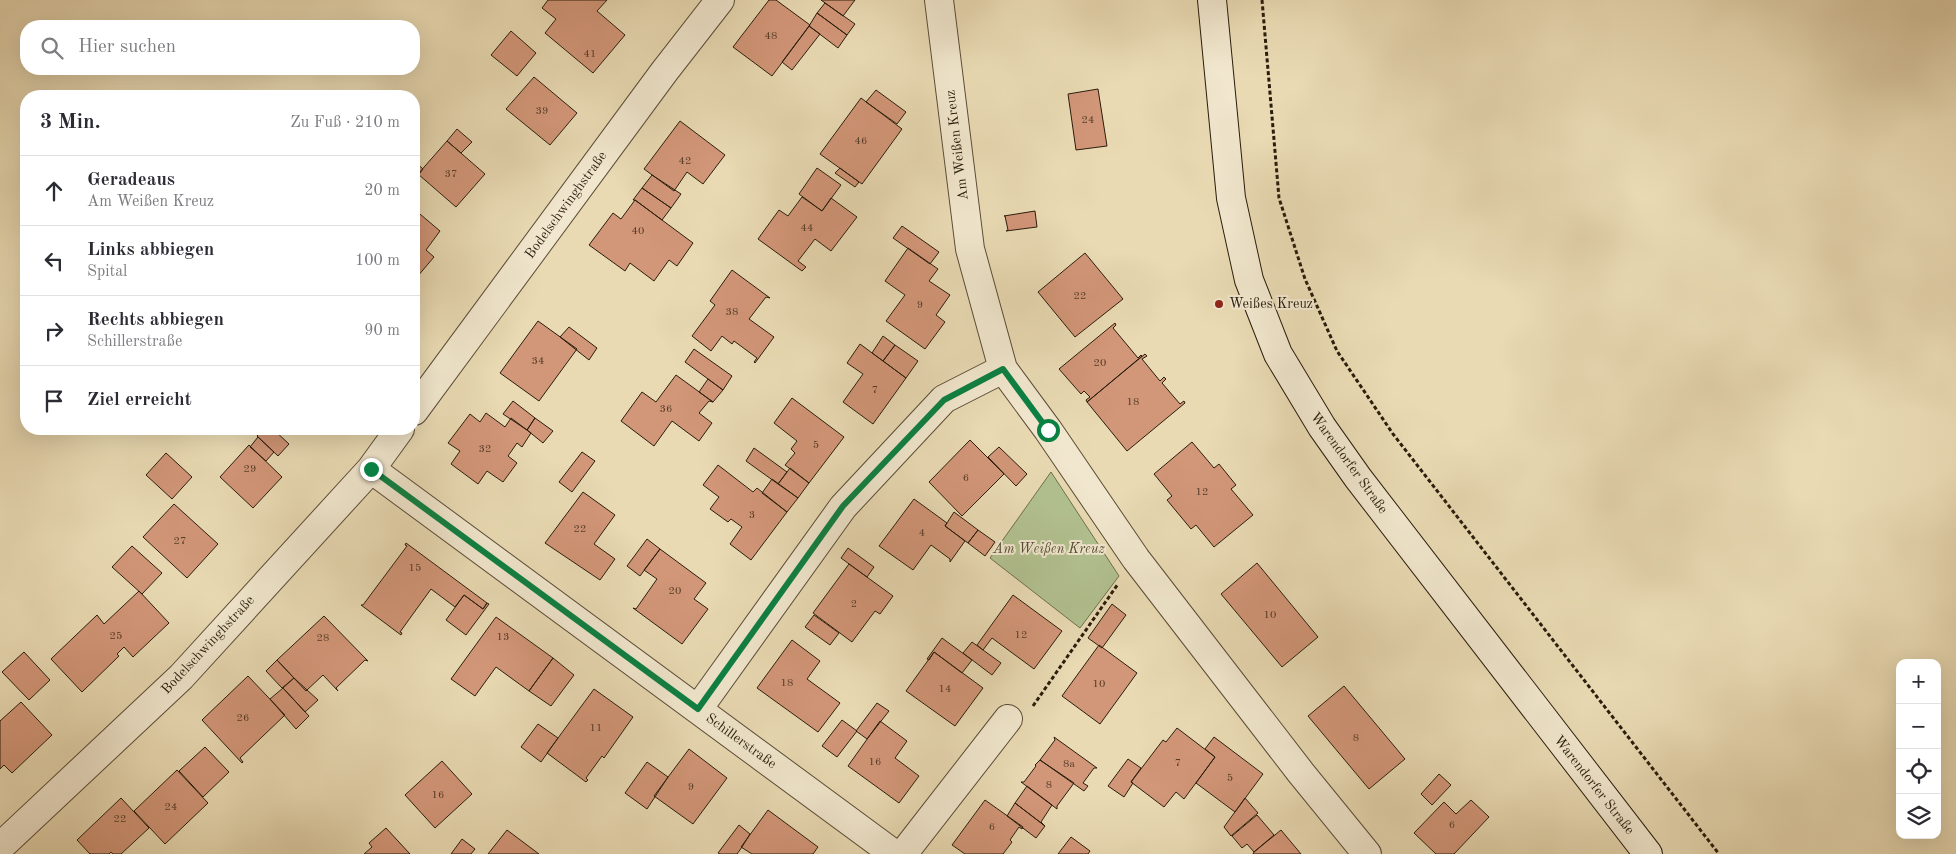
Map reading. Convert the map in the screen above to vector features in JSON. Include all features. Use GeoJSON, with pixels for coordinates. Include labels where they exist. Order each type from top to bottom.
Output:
{"type":"FeatureCollection","features":[{"type":"Feature","properties":{"kind":"street","name":"Bodelschwinghstraße"},"geometry":{"type":"LineString","coordinates":[[420,403],[664,72],[720,0]]}},
{"type":"Feature","properties":{"kind":"street","name":"Am Weißen Kreuz"},"geometry":{"type":"LineString","coordinates":[[939,0],[970,250],[1003,369],[1048,430],[1136,559],[1301,773],[1367,854]]}},
{"type":"Feature","properties":{"kind":"street","name":"Warendorfer Straße"},"geometry":{"type":"LineString","coordinates":[[1212,0],[1232,198],[1249,280],[1278,354],[1322,427],[1353,471],[1648,854]]}},
{"type":"Feature","properties":{"kind":"street"},"geometry":{"type":"LineString","coordinates":[[698,709],[843,506],[944,400],[1003,369]]}},
{"type":"Feature","properties":{"kind":"street","name":"Bodelschwinghstraße"},"geometry":{"type":"LineString","coordinates":[[0,847],[180,677],[371,469],[396,435]]}},
{"type":"Feature","properties":{"kind":"street","name":"Schillerstraße"},"geometry":{"type":"LineString","coordinates":[[371,469],[894,854]]}},
{"type":"Feature","properties":{"kind":"street"},"geometry":{"type":"LineString","coordinates":[[903,854],[1008,719]]}},
{"type":"Feature","properties":{"kind":"path"},"geometry":{"type":"LineString","coordinates":[[1262,0],[1279,198],[1305,279],[1337,351],[1393,434],[1719,854]]}},
{"type":"Feature","properties":{"kind":"path"},"geometry":{"type":"LineString","coordinates":[[1008,719],[1033,706],[1136,559]]}},
{"type":"Feature","properties":{"kind":"green space","name":"Am Weißen Kreuz"},"geometry":{"type":"Polygon","coordinates":[[[1051,472],[1119,576],[1080,628],[990,558],[1051,472]]]}},
{"type":"Feature","properties":{"kind":"building"},"geometry":{"type":"Polygon","coordinates":[[[548,0],[607,0],[597,11],[625,35],[593,73],[545,33],[556,19],[542,8],[548,0]]]}},
{"type":"Feature","properties":{"kind":"building"},"geometry":{"type":"Polygon","coordinates":[[[769,0],[776,0],[810,25],[772,76],[733,47],[769,0]]]}},
{"type":"Feature","properties":{"kind":"building"},"geometry":{"type":"Polygon","coordinates":[[[821,0],[855,0],[843,16],[821,0]]]}},
{"type":"Feature","properties":{"kind":"building"},"geometry":{"type":"Polygon","coordinates":[[[825,3],[855,24],[847,35],[817,13],[825,3]]]}},
{"type":"Feature","properties":{"kind":"building"},"geometry":{"type":"Polygon","coordinates":[[[817,13],[847,35],[838,48],[809,26],[817,13]]]}},
{"type":"Feature","properties":{"kind":"building"},"geometry":{"type":"Polygon","coordinates":[[[809,26],[820,34],[792,70],[782,62],[809,26]]]}},
{"type":"Feature","properties":{"kind":"building"},"geometry":{"type":"Polygon","coordinates":[[[511,31],[536,53],[517,76],[491,55],[511,31]]]}},
{"type":"Feature","properties":{"kind":"building"},"geometry":{"type":"Polygon","coordinates":[[[534,77],[577,113],[550,145],[506,109],[534,77]]]}},
{"type":"Feature","properties":{"kind":"building"},"geometry":{"type":"Polygon","coordinates":[[[1098,89],[1107,146],[1076,150],[1068,94],[1098,89]]]}},
{"type":"Feature","properties":{"kind":"building"},"geometry":{"type":"Polygon","coordinates":[[[876,90],[906,112],[897,124],[866,102],[876,90]]]}},
{"type":"Feature","properties":{"kind":"building"},"geometry":{"type":"Polygon","coordinates":[[[861,98],[902,129],[862,184],[820,154],[861,98]]]}},
{"type":"Feature","properties":{"kind":"building"},"geometry":{"type":"Polygon","coordinates":[[[680,121],[725,155],[703,184],[687,172],[674,191],[644,169],[680,121]]]}},
{"type":"Feature","properties":{"kind":"building"},"geometry":{"type":"Polygon","coordinates":[[[457,129],[472,142],[461,153],[447,141],[457,129]]]}},
{"type":"Feature","properties":{"kind":"building"},"geometry":{"type":"Polygon","coordinates":[[[447,141],[485,174],[456,207],[420,176],[420,172],[447,141]]]}},
{"type":"Feature","properties":{"kind":"building"},"geometry":{"type":"Polygon","coordinates":[[[817,168],[841,185],[822,211],[799,194],[817,168]]]}},
{"type":"Feature","properties":{"kind":"building"},"geometry":{"type":"Polygon","coordinates":[[[840,168],[859,182],[855,187],[835,173],[840,168]]]}},
{"type":"Feature","properties":{"kind":"building"},"geometry":{"type":"Polygon","coordinates":[[[652,175],[681,194],[671,208],[642,188],[652,175]]]}},
{"type":"Feature","properties":{"kind":"building"},"geometry":{"type":"Polygon","coordinates":[[[642,188],[671,208],[662,220],[633,200],[642,188]]]}},
{"type":"Feature","properties":{"kind":"building"},"geometry":{"type":"Polygon","coordinates":[[[802,197],[822,211],[831,198],[857,217],[831,251],[815,239],[798,261],[806,267],[802,271],[758,239],[779,210],[788,216],[802,197]]]}},
{"type":"Feature","properties":{"kind":"building"},"geometry":{"type":"Polygon","coordinates":[[[635,200],[693,243],[677,266],[669,260],[654,281],[630,263],[625,271],[589,245],[613,213],[621,219],[635,200]]]}},
{"type":"Feature","properties":{"kind":"building"},"geometry":{"type":"Polygon","coordinates":[[[1035,211],[1037,227],[1006,231],[1008,230],[1004,216],[1035,211]]]}},
{"type":"Feature","properties":{"kind":"building"},"geometry":{"type":"Polygon","coordinates":[[[420,214],[440,231],[426,250],[434,257],[420,273],[420,214]]]}},
{"type":"Feature","properties":{"kind":"building"},"geometry":{"type":"Polygon","coordinates":[[[902,226],[939,252],[930,264],[893,238],[902,226]]]}},
{"type":"Feature","properties":{"kind":"building"},"geometry":{"type":"Polygon","coordinates":[[[908,248],[938,269],[929,281],[950,295],[936,315],[945,322],[925,349],[886,321],[905,295],[885,281],[908,248]]]}},
{"type":"Feature","properties":{"kind":"building"},"geometry":{"type":"Polygon","coordinates":[[[1085,253],[1123,299],[1075,337],[1038,292],[1085,253]]]}},
{"type":"Feature","properties":{"kind":"building"},"geometry":{"type":"Polygon","coordinates":[[[732,270],[770,298],[766,297],[749,319],[774,337],[755,363],[757,358],[734,341],[732,344],[722,336],[711,351],[692,336],[715,305],[710,301],[732,270]]]}},
{"type":"Feature","properties":{"kind":"building"},"geometry":{"type":"Polygon","coordinates":[[[538,321],[577,349],[539,401],[500,373],[538,321]]]}},
{"type":"Feature","properties":{"kind":"building"},"geometry":{"type":"Polygon","coordinates":[[[1115,323],[1116,325],[1113,328],[1138,358],[1142,356],[1087,402],[1086,400],[1090,397],[1084,391],[1081,394],[1059,369],[1115,323]]]}},
{"type":"Feature","properties":{"kind":"building"},"geometry":{"type":"Polygon","coordinates":[[[569,327],[597,348],[589,360],[560,337],[569,327]]]}},
{"type":"Feature","properties":{"kind":"building"},"geometry":{"type":"Polygon","coordinates":[[[883,336],[895,345],[883,361],[872,353],[883,336]]]}},
{"type":"Feature","properties":{"kind":"building"},"geometry":{"type":"Polygon","coordinates":[[[860,344],[906,378],[873,424],[843,402],[863,374],[847,363],[860,344]]]}},
{"type":"Feature","properties":{"kind":"building"},"geometry":{"type":"Polygon","coordinates":[[[895,345],[918,361],[906,378],[883,361],[895,345]]]}},
{"type":"Feature","properties":{"kind":"building"},"geometry":{"type":"Polygon","coordinates":[[[694,349],[732,376],[723,390],[685,362],[694,349]]]}},
{"type":"Feature","properties":{"kind":"building"},"geometry":{"type":"Polygon","coordinates":[[[1145,354],[1147,356],[1142,359],[1160,381],[1164,377],[1166,379],[1162,383],[1180,404],[1184,401],[1185,403],[1127,451],[1087,402],[1145,354]]]}},
{"type":"Feature","properties":{"kind":"building"},"geometry":{"type":"Polygon","coordinates":[[[676,375],[713,402],[709,401],[699,413],[712,423],[699,441],[672,421],[654,446],[621,421],[642,392],[656,402],[676,375]]]}},
{"type":"Feature","properties":{"kind":"building"},"geometry":{"type":"Polygon","coordinates":[[[708,379],[723,390],[713,402],[699,392],[708,379]]]}},
{"type":"Feature","properties":{"kind":"building"},"geometry":{"type":"Polygon","coordinates":[[[792,398],[844,437],[809,483],[785,465],[795,453],[791,449],[797,441],[774,423],[792,398]]]}},
{"type":"Feature","properties":{"kind":"building"},"geometry":{"type":"Polygon","coordinates":[[[513,401],[535,418],[527,430],[503,414],[513,401]]]}},
{"type":"Feature","properties":{"kind":"building"},"geometry":{"type":"Polygon","coordinates":[[[486,413],[505,427],[511,418],[531,433],[522,447],[517,443],[508,456],[517,463],[503,482],[487,471],[478,484],[451,464],[460,451],[448,443],[470,414],[480,422],[486,413]]]}},
{"type":"Feature","properties":{"kind":"building"},"geometry":{"type":"Polygon","coordinates":[[[535,418],[553,431],[543,443],[527,430],[535,418]]]}},
{"type":"Feature","properties":{"kind":"building"},"geometry":{"type":"Polygon","coordinates":[[[279,435],[289,444],[278,456],[257,436],[279,435]]]}},
{"type":"Feature","properties":{"kind":"building"},"geometry":{"type":"Polygon","coordinates":[[[258,437],[274,452],[266,461],[250,447],[258,437]]]}},
{"type":"Feature","properties":{"kind":"building"},"geometry":{"type":"Polygon","coordinates":[[[970,440],[1004,474],[962,516],[929,482],[970,440]]]}},
{"type":"Feature","properties":{"kind":"building"},"geometry":{"type":"Polygon","coordinates":[[[1192,442],[1214,468],[1219,464],[1236,485],[1231,489],[1253,515],[1214,547],[1196,525],[1191,529],[1167,500],[1172,496],[1154,474],[1192,442]]]}},
{"type":"Feature","properties":{"kind":"building"},"geometry":{"type":"Polygon","coordinates":[[[249,445],[282,477],[253,508],[220,477],[249,445]]]}},
{"type":"Feature","properties":{"kind":"building"},"geometry":{"type":"Polygon","coordinates":[[[999,447],[1027,474],[1016,486],[988,457],[999,447]]]}},
{"type":"Feature","properties":{"kind":"building"},"geometry":{"type":"Polygon","coordinates":[[[754,448],[787,472],[778,484],[746,461],[754,448]]]}},
{"type":"Feature","properties":{"kind":"building"},"geometry":{"type":"Polygon","coordinates":[[[582,452],[595,461],[572,492],[559,482],[582,452]]]}},
{"type":"Feature","properties":{"kind":"building"},"geometry":{"type":"Polygon","coordinates":[[[166,453],[192,477],[172,499],[146,475],[166,453]]]}},
{"type":"Feature","properties":{"kind":"building"},"geometry":{"type":"Polygon","coordinates":[[[718,465],[753,492],[757,488],[787,512],[751,560],[730,544],[742,527],[731,519],[728,522],[710,509],[719,497],[703,485],[718,465]]]}},
{"type":"Feature","properties":{"kind":"building"},"geometry":{"type":"Polygon","coordinates":[[[790,468],[809,483],[798,498],[778,484],[790,468]]]}},
{"type":"Feature","properties":{"kind":"building"},"geometry":{"type":"Polygon","coordinates":[[[772,479],[798,498],[787,512],[762,493],[772,479]]]}},
{"type":"Feature","properties":{"kind":"building"},"geometry":{"type":"Polygon","coordinates":[[[583,492],[615,515],[594,544],[615,559],[600,580],[545,543],[583,492]]]}},
{"type":"Feature","properties":{"kind":"building"},"geometry":{"type":"Polygon","coordinates":[[[914,499],[947,523],[945,526],[965,541],[950,562],[950,559],[931,545],[913,570],[879,546],[914,499]]]}},
{"type":"Feature","properties":{"kind":"building"},"geometry":{"type":"Polygon","coordinates":[[[174,504],[218,544],[187,578],[143,537],[174,504]]]}},
{"type":"Feature","properties":{"kind":"building"},"geometry":{"type":"Polygon","coordinates":[[[954,512],[978,530],[968,543],[945,526],[954,512]]]}},
{"type":"Feature","properties":{"kind":"building"},"geometry":{"type":"Polygon","coordinates":[[[978,530],[995,542],[985,556],[968,543],[978,530]]]}},
{"type":"Feature","properties":{"kind":"building"},"geometry":{"type":"Polygon","coordinates":[[[647,539],[660,549],[640,576],[627,566],[647,539]]]}},
{"type":"Feature","properties":{"kind":"building"},"geometry":{"type":"Polygon","coordinates":[[[406,543],[487,603],[483,609],[464,595],[455,607],[431,589],[400,632],[402,633],[401,635],[361,605],[363,605],[407,546],[405,545],[406,543]]]}},
{"type":"Feature","properties":{"kind":"building"},"geometry":{"type":"Polygon","coordinates":[[[132,546],[162,573],[142,594],[112,567],[132,546]]]}},
{"type":"Feature","properties":{"kind":"building"},"geometry":{"type":"Polygon","coordinates":[[[848,548],[874,567],[867,577],[841,558],[848,548]]]}},
{"type":"Feature","properties":{"kind":"building"},"geometry":{"type":"Polygon","coordinates":[[[660,549],[706,583],[694,599],[708,609],[682,644],[633,608],[636,609],[657,579],[644,570],[660,549]]]}},
{"type":"Feature","properties":{"kind":"building"},"geometry":{"type":"Polygon","coordinates":[[[1257,563],[1318,637],[1282,667],[1221,594],[1257,563]]]}},
{"type":"Feature","properties":{"kind":"building"},"geometry":{"type":"Polygon","coordinates":[[[849,564],[893,596],[880,614],[875,611],[852,642],[813,613],[849,564]]]}},
{"type":"Feature","properties":{"kind":"building"},"geometry":{"type":"Polygon","coordinates":[[[139,591],[169,623],[133,657],[124,647],[117,654],[119,656],[82,692],[51,659],[97,615],[104,624],[139,591]]]}},
{"type":"Feature","properties":{"kind":"building"},"geometry":{"type":"Polygon","coordinates":[[[464,595],[483,609],[487,603],[489,604],[466,635],[446,620],[464,595]]]}},
{"type":"Feature","properties":{"kind":"building"},"geometry":{"type":"Polygon","coordinates":[[[1013,595],[1062,631],[1034,669],[992,638],[983,650],[977,645],[1013,595]]]}},
{"type":"Feature","properties":{"kind":"building"},"geometry":{"type":"Polygon","coordinates":[[[1112,604],[1126,615],[1102,648],[1088,638],[1112,604]]]}},
{"type":"Feature","properties":{"kind":"building"},"geometry":{"type":"Polygon","coordinates":[[[814,615],[839,633],[830,645],[805,627],[814,615]]]}},
{"type":"Feature","properties":{"kind":"building"},"geometry":{"type":"Polygon","coordinates":[[[324,616],[368,661],[365,660],[336,688],[338,691],[323,675],[306,691],[277,660],[324,616]]]}},
{"type":"Feature","properties":{"kind":"building"},"geometry":{"type":"Polygon","coordinates":[[[496,617],[553,658],[529,691],[496,667],[475,696],[451,679],[496,617]]]}},
{"type":"Feature","properties":{"kind":"building"},"geometry":{"type":"Polygon","coordinates":[[[942,638],[972,660],[962,673],[934,652],[929,660],[927,659],[942,638]]]}},
{"type":"Feature","properties":{"kind":"building"},"geometry":{"type":"Polygon","coordinates":[[[792,640],[820,661],[807,679],[840,703],[818,732],[757,688],[792,640]]]}},
{"type":"Feature","properties":{"kind":"building"},"geometry":{"type":"Polygon","coordinates":[[[972,642],[1001,663],[992,675],[963,653],[972,642]]]}},
{"type":"Feature","properties":{"kind":"building"},"geometry":{"type":"Polygon","coordinates":[[[1099,645],[1137,673],[1100,724],[1062,696],[1099,645]]]}},
{"type":"Feature","properties":{"kind":"building"},"geometry":{"type":"Polygon","coordinates":[[[24,652],[50,680],[29,700],[2,672],[24,652]]]}},
{"type":"Feature","properties":{"kind":"building"},"geometry":{"type":"Polygon","coordinates":[[[934,652],[983,688],[955,726],[906,691],[934,652]]]}},
{"type":"Feature","properties":{"kind":"building"},"geometry":{"type":"Polygon","coordinates":[[[553,658],[574,675],[551,706],[529,691],[553,658]]]}},
{"type":"Feature","properties":{"kind":"building"},"geometry":{"type":"Polygon","coordinates":[[[277,660],[294,678],[282,688],[266,671],[277,660]]]}},
{"type":"Feature","properties":{"kind":"building"},"geometry":{"type":"Polygon","coordinates":[[[248,676],[285,715],[240,758],[242,763],[202,720],[248,676]]]}},
{"type":"Feature","properties":{"kind":"building"},"geometry":{"type":"Polygon","coordinates":[[[294,678],[318,700],[305,712],[283,688],[294,678]]]}},
{"type":"Feature","properties":{"kind":"building"},"geometry":{"type":"Polygon","coordinates":[[[1344,686],[1405,759],[1369,789],[1308,716],[1344,686]]]}},
{"type":"Feature","properties":{"kind":"building"},"geometry":{"type":"Polygon","coordinates":[[[283,688],[309,716],[296,729],[270,699],[283,688]]]}},
{"type":"Feature","properties":{"kind":"building"},"geometry":{"type":"Polygon","coordinates":[[[594,689],[633,717],[604,758],[602,756],[586,778],[588,780],[586,782],[547,753],[594,689]]]}},
{"type":"Feature","properties":{"kind":"building"},"geometry":{"type":"Polygon","coordinates":[[[21,702],[52,735],[12,773],[4,765],[0,769],[0,721],[21,702]]]}},
{"type":"Feature","properties":{"kind":"building"},"geometry":{"type":"Polygon","coordinates":[[[877,703],[889,711],[867,739],[856,731],[877,703]]]}},
{"type":"Feature","properties":{"kind":"building"},"geometry":{"type":"Polygon","coordinates":[[[842,720],[857,731],[837,757],[822,746],[842,720]]]}},
{"type":"Feature","properties":{"kind":"building"},"geometry":{"type":"Polygon","coordinates":[[[880,721],[907,741],[895,758],[919,776],[899,803],[848,766],[880,721]]]}},
{"type":"Feature","properties":{"kind":"building"},"geometry":{"type":"Polygon","coordinates":[[[538,724],[558,738],[541,762],[521,747],[538,724]]]}},
{"type":"Feature","properties":{"kind":"building"},"geometry":{"type":"Polygon","coordinates":[[[1177,728],[1215,757],[1184,799],[1176,792],[1164,807],[1131,782],[1163,740],[1166,742],[1177,728]]]}},
{"type":"Feature","properties":{"kind":"building"},"geometry":{"type":"Polygon","coordinates":[[[1054,737],[1097,768],[1094,768],[1083,783],[1088,786],[1084,791],[1040,760],[1055,740],[1054,737]]]}},
{"type":"Feature","properties":{"kind":"building"},"geometry":{"type":"Polygon","coordinates":[[[1214,737],[1263,774],[1235,812],[1196,783],[1215,757],[1205,749],[1214,737]]]}},
{"type":"Feature","properties":{"kind":"building"},"geometry":{"type":"Polygon","coordinates":[[[205,747],[229,772],[203,797],[179,771],[205,747]]]}},
{"type":"Feature","properties":{"kind":"building"},"geometry":{"type":"Polygon","coordinates":[[[689,749],[727,778],[693,824],[654,796],[689,749]]]}},
{"type":"Feature","properties":{"kind":"building"},"geometry":{"type":"Polygon","coordinates":[[[1128,759],[1141,768],[1131,782],[1133,783],[1124,797],[1108,786],[1128,759]]]}},
{"type":"Feature","properties":{"kind":"building"},"geometry":{"type":"Polygon","coordinates":[[[1040,760],[1074,783],[1057,806],[1057,809],[1021,782],[1024,782],[1040,760]]]}},
{"type":"Feature","properties":{"kind":"building"},"geometry":{"type":"Polygon","coordinates":[[[442,761],[472,794],[435,828],[405,795],[442,761]]]}},
{"type":"Feature","properties":{"kind":"building"},"geometry":{"type":"Polygon","coordinates":[[[647,762],[668,777],[647,809],[625,793],[647,762]]]}},
{"type":"Feature","properties":{"kind":"building"},"geometry":{"type":"Polygon","coordinates":[[[177,770],[208,803],[165,844],[134,811],[177,770]]]}},
{"type":"Feature","properties":{"kind":"building"},"geometry":{"type":"Polygon","coordinates":[[[1439,774],[1451,785],[1432,805],[1421,794],[1439,774]]]}},
{"type":"Feature","properties":{"kind":"building"},"geometry":{"type":"Polygon","coordinates":[[[1027,786],[1052,805],[1041,822],[1045,826],[1015,803],[1027,786]]]}},
{"type":"Feature","properties":{"kind":"building"},"geometry":{"type":"Polygon","coordinates":[[[121,798],[149,828],[121,854],[113,854],[111,852],[109,854],[90,854],[77,840],[121,798]]]}},
{"type":"Feature","properties":{"kind":"building"},"geometry":{"type":"Polygon","coordinates":[[[1245,798],[1258,813],[1231,836],[1224,827],[1245,798]]]}},
{"type":"Feature","properties":{"kind":"building"},"geometry":{"type":"Polygon","coordinates":[[[985,800],[1023,827],[1022,829],[1019,827],[1010,840],[1012,842],[1003,854],[965,854],[952,845],[985,800]]]}},
{"type":"Feature","properties":{"kind":"building"},"geometry":{"type":"Polygon","coordinates":[[[1471,800],[1489,817],[1454,854],[1436,854],[1414,833],[1444,802],[1456,814],[1471,800]]]}},
{"type":"Feature","properties":{"kind":"building"},"geometry":{"type":"Polygon","coordinates":[[[1015,803],[1045,826],[1036,838],[1007,816],[1015,803]]]}},
{"type":"Feature","properties":{"kind":"building"},"geometry":{"type":"Polygon","coordinates":[[[768,810],[818,847],[813,854],[752,854],[741,847],[768,810]]]}},
{"type":"Feature","properties":{"kind":"building"},"geometry":{"type":"Polygon","coordinates":[[[1257,815],[1274,835],[1254,852],[1247,844],[1242,848],[1232,836],[1257,815]]]}},
{"type":"Feature","properties":{"kind":"building"},"geometry":{"type":"Polygon","coordinates":[[[739,825],[750,834],[737,854],[718,853],[739,825]]]}},
{"type":"Feature","properties":{"kind":"building"},"geometry":{"type":"Polygon","coordinates":[[[386,828],[410,854],[364,854],[372,847],[369,843],[386,828]]]}},
{"type":"Feature","properties":{"kind":"building"},"geometry":{"type":"Polygon","coordinates":[[[507,830],[539,854],[488,854],[507,830]]]}},
{"type":"Feature","properties":{"kind":"building"},"geometry":{"type":"Polygon","coordinates":[[[1281,830],[1301,854],[1253,854],[1254,852],[1281,830]]]}},
{"type":"Feature","properties":{"kind":"building"},"geometry":{"type":"Polygon","coordinates":[[[1071,837],[1090,851],[1088,854],[1058,854],[1071,837]]]}},
{"type":"Feature","properties":{"kind":"building"},"geometry":{"type":"Polygon","coordinates":[[[462,839],[475,849],[471,854],[451,854],[462,839]]]}},
{"type":"Feature","properties":{"kind":"place","name":"Weißes Kreuz"},"geometry":{"type":"Point","coordinates":[1219,304]}},
{"type":"Feature","properties":{"kind":"route"},"geometry":{"type":"LineString","coordinates":[[371,469],[698,709],[843,506],[944,400],[1003,369],[1048,430]]}}]}
